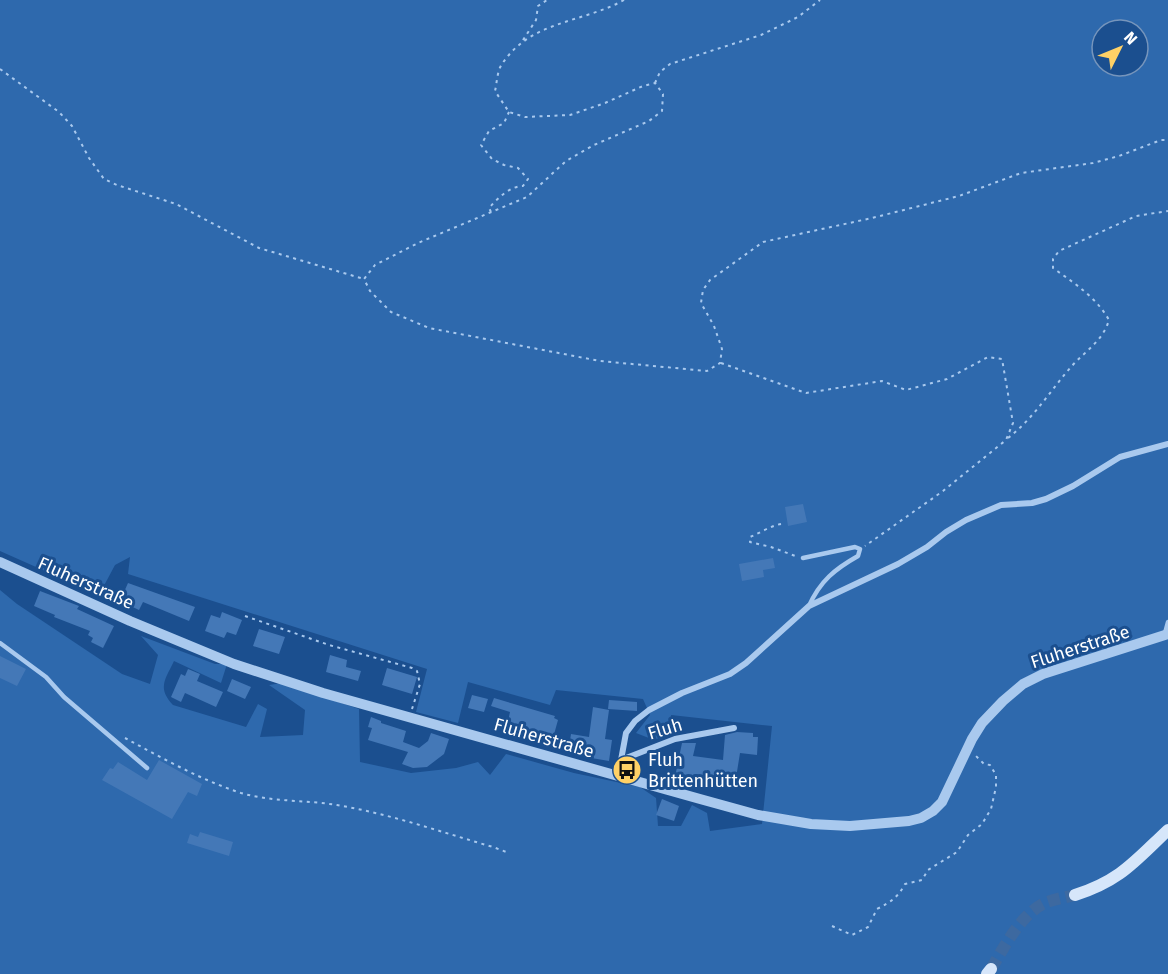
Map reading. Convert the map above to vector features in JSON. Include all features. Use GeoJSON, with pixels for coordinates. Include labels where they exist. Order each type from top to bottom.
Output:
{"type":"FeatureCollection","features":[{"type":"Feature","properties":{"kind":"main road"},"geometry":{"type":"LineString","coordinates":[[1075,895],[1097,888],[1116,878],[1133,865],[1168,830]]}},
{"type":"Feature","properties":{"kind":"street"},"geometry":{"type":"LineString","coordinates":[[617,776],[626,733],[635,721],[649,710],[730,674],[746,663],[809,606],[898,564],[966,520],[1001,504],[1032,503],[1046,499],[1073,486],[1120,457],[1168,444]]}},
{"type":"Feature","properties":{"kind":"street","name":"Fluherstraße"},"geometry":{"type":"LineString","coordinates":[[0,562],[130,621],[234,664],[323,693],[758,815],[811,824],[850,826],[909,821],[933,812],[942,802],[982,723],[1002,701],[1023,684],[1043,674],[1167,635]]}},
{"type":"Feature","properties":{"kind":"street","name":"Fluh"},"geometry":{"type":"LineString","coordinates":[[621,760],[675,739],[734,728]]}},
{"type":"Feature","properties":{"kind":"lane"},"geometry":{"type":"LineString","coordinates":[[803,558],[855,547],[860,549],[858,556],[836,568],[828,576],[809,606]]}},
{"type":"Feature","properties":{"kind":"lane"},"geometry":{"type":"LineString","coordinates":[[1167,635],[1165,627],[1168,622]]}},
{"type":"Feature","properties":{"kind":"lane"},"geometry":{"type":"LineString","coordinates":[[0,643],[46,677],[64,697],[147,768]]}},
{"type":"Feature","properties":{"kind":"path"},"geometry":{"type":"LineString","coordinates":[[547,0],[538,6],[536,20],[522,42],[500,66],[495,91],[509,112],[525,117],[570,115],[605,104],[643,86],[655,83]]}},
{"type":"Feature","properties":{"kind":"path"},"geometry":{"type":"LineString","coordinates":[[522,42],[559,22],[624,0]]}},
{"type":"Feature","properties":{"kind":"path"},"geometry":{"type":"LineString","coordinates":[[655,83],[660,72],[670,64],[761,35],[798,17],[820,0]]}},
{"type":"Feature","properties":{"kind":"path"},"geometry":{"type":"LineString","coordinates":[[0,69],[59,112],[72,126],[89,158],[104,179],[176,204],[259,248],[364,279],[370,291],[391,312],[429,327],[600,361],[695,371],[707,371],[720,363]]}},
{"type":"Feature","properties":{"kind":"path"},"geometry":{"type":"LineString","coordinates":[[364,279],[375,265],[418,243],[527,197],[567,161],[594,145],[649,121],[662,111],[663,94],[655,83]]}},
{"type":"Feature","properties":{"kind":"path"},"geometry":{"type":"LineString","coordinates":[[492,213],[489,207],[495,201],[515,186],[523,186],[528,179],[518,168],[492,159],[481,145],[489,131],[504,123],[509,112]]}},
{"type":"Feature","properties":{"kind":"path"},"geometry":{"type":"LineString","coordinates":[[720,363],[722,349],[714,326],[701,303],[703,290],[710,280],[763,242],[958,196],[1021,173],[1093,163],[1161,140],[1168,140]]}},
{"type":"Feature","properties":{"kind":"path"},"geometry":{"type":"LineString","coordinates":[[860,549],[918,509],[1026,424],[1072,366],[1106,332],[1109,320],[1103,309],[1084,290],[1053,268],[1053,259],[1059,251],[1136,216],[1168,210]]}},
{"type":"Feature","properties":{"kind":"path"},"geometry":{"type":"LineString","coordinates":[[720,363],[806,393],[882,381],[906,390],[947,379],[988,357],[1002,359],[1013,423],[1006,440]]}},
{"type":"Feature","properties":{"kind":"path"},"geometry":{"type":"LineString","coordinates":[[781,524],[772,525],[765,531],[750,537],[750,542],[803,558]]}},
{"type":"Feature","properties":{"kind":"path"},"geometry":{"type":"LineString","coordinates":[[245,616],[329,645],[417,670],[420,684],[409,717]]}},
{"type":"Feature","properties":{"kind":"path"},"geometry":{"type":"LineString","coordinates":[[125,738],[145,750],[243,793],[335,805],[407,820],[509,853]]}},
{"type":"Feature","properties":{"kind":"path"},"geometry":{"type":"LineString","coordinates":[[832,926],[852,935],[868,927],[877,909],[891,903],[906,884],[922,879],[928,870],[957,852],[968,835],[982,824],[991,809],[996,775],[990,765],[984,764],[977,756],[965,755]]}},
{"type":"Feature","properties":{"kind":"shaded area"},"geometry":{"type":"Polygon","coordinates":[[[0,0],[1168,0],[1168,974],[0,974],[0,590],[17,604],[122,674],[150,684],[158,655],[141,636],[215,664],[227,664],[221,683],[174,661],[164,684],[165,694],[173,705],[246,727],[258,704],[267,709],[260,737],[303,735],[305,710],[269,685],[282,683],[359,709],[360,762],[411,773],[456,768],[478,762],[490,775],[506,754],[574,773],[640,787],[656,798],[658,826],[681,826],[692,805],[707,813],[710,831],[762,824],[772,726],[671,715],[673,732],[654,740],[636,733],[650,715],[643,699],[556,690],[550,705],[468,682],[458,723],[416,712],[427,669],[128,574],[130,557],[115,565],[99,595],[0,551],[0,0]]]}},
{"type":"Feature","properties":{"kind":"building"},"geometry":{"type":"Polygon","coordinates":[[[803,504],[807,522],[788,526],[785,507],[803,504]]]}},
{"type":"Feature","properties":{"kind":"building"},"geometry":{"type":"Polygon","coordinates":[[[773,558],[775,568],[763,570],[764,577],[742,581],[739,564],[773,558]]]}},
{"type":"Feature","properties":{"kind":"building"},"geometry":{"type":"Polygon","coordinates":[[[128,583],[195,607],[189,621],[143,602],[139,610],[120,601],[128,583]]]}},
{"type":"Feature","properties":{"kind":"building"},"geometry":{"type":"Polygon","coordinates":[[[40,591],[79,606],[77,609],[114,626],[103,648],[91,642],[93,638],[88,635],[90,631],[54,617],[55,615],[34,606],[40,591]]]}},
{"type":"Feature","properties":{"kind":"building"},"geometry":{"type":"Polygon","coordinates":[[[222,612],[242,620],[236,635],[227,632],[224,638],[205,631],[211,615],[220,618],[222,612]]]}},
{"type":"Feature","properties":{"kind":"building"},"geometry":{"type":"Polygon","coordinates":[[[259,629],[285,637],[279,654],[253,646],[259,629]]]}},
{"type":"Feature","properties":{"kind":"building"},"geometry":{"type":"Polygon","coordinates":[[[330,655],[347,660],[346,667],[361,671],[358,681],[326,672],[330,655]]]}},
{"type":"Feature","properties":{"kind":"building"},"geometry":{"type":"Polygon","coordinates":[[[0,656],[26,669],[17,686],[0,678],[0,656]]]}},
{"type":"Feature","properties":{"kind":"building"},"geometry":{"type":"Polygon","coordinates":[[[387,668],[417,677],[412,694],[382,685],[387,668]]]}},
{"type":"Feature","properties":{"kind":"building"},"geometry":{"type":"Polygon","coordinates":[[[188,669],[200,674],[197,681],[223,692],[216,707],[185,693],[181,702],[171,697],[181,674],[185,676],[188,669]]]}},
{"type":"Feature","properties":{"kind":"building"},"geometry":{"type":"Polygon","coordinates":[[[232,679],[251,687],[245,699],[227,691],[232,679]]]}},
{"type":"Feature","properties":{"kind":"building"},"geometry":{"type":"Polygon","coordinates":[[[472,695],[488,699],[484,712],[468,708],[472,695]]]}},
{"type":"Feature","properties":{"kind":"building"},"geometry":{"type":"Polygon","coordinates":[[[494,698],[555,716],[554,718],[558,720],[553,738],[549,737],[548,740],[510,729],[512,722],[508,721],[510,712],[491,706],[494,698]]]}},
{"type":"Feature","properties":{"kind":"building"},"geometry":{"type":"Polygon","coordinates":[[[609,700],[637,702],[637,711],[608,709],[609,700]]]}},
{"type":"Feature","properties":{"kind":"building"},"geometry":{"type":"Polygon","coordinates":[[[593,707],[609,710],[605,739],[612,740],[609,761],[568,754],[571,734],[589,737],[593,707]]]}},
{"type":"Feature","properties":{"kind":"building"},"geometry":{"type":"Polygon","coordinates":[[[371,717],[381,723],[406,731],[403,742],[419,748],[428,741],[431,733],[449,739],[444,754],[427,767],[413,768],[402,764],[408,752],[368,740],[372,728],[368,727],[371,717]]]}},
{"type":"Feature","properties":{"kind":"building"},"geometry":{"type":"Polygon","coordinates":[[[737,732],[753,733],[753,737],[758,737],[757,755],[740,753],[735,784],[675,777],[682,743],[696,743],[693,756],[723,760],[725,735],[737,732]]]}},
{"type":"Feature","properties":{"kind":"building"},"geometry":{"type":"Polygon","coordinates":[[[159,760],[202,784],[197,796],[188,792],[172,819],[102,780],[110,768],[113,769],[118,762],[147,780],[159,760]]]}},
{"type":"Feature","properties":{"kind":"building"},"geometry":{"type":"Polygon","coordinates":[[[662,799],[679,806],[674,821],[656,815],[662,799]]]}},
{"type":"Feature","properties":{"kind":"building"},"geometry":{"type":"Polygon","coordinates":[[[200,832],[233,842],[229,856],[187,843],[190,834],[198,837],[200,832]]]}},
{"type":"Feature","properties":{"kind":"tunnel"},"geometry":{"type":"LineString","coordinates":[[991,969],[1014,931],[1029,914],[1047,902],[1075,895]]}},
{"type":"Feature","properties":{"kind":"place","name":"Fluh Brittenhütten"},"geometry":{"type":"Point","coordinates":[627,770]}}]}
